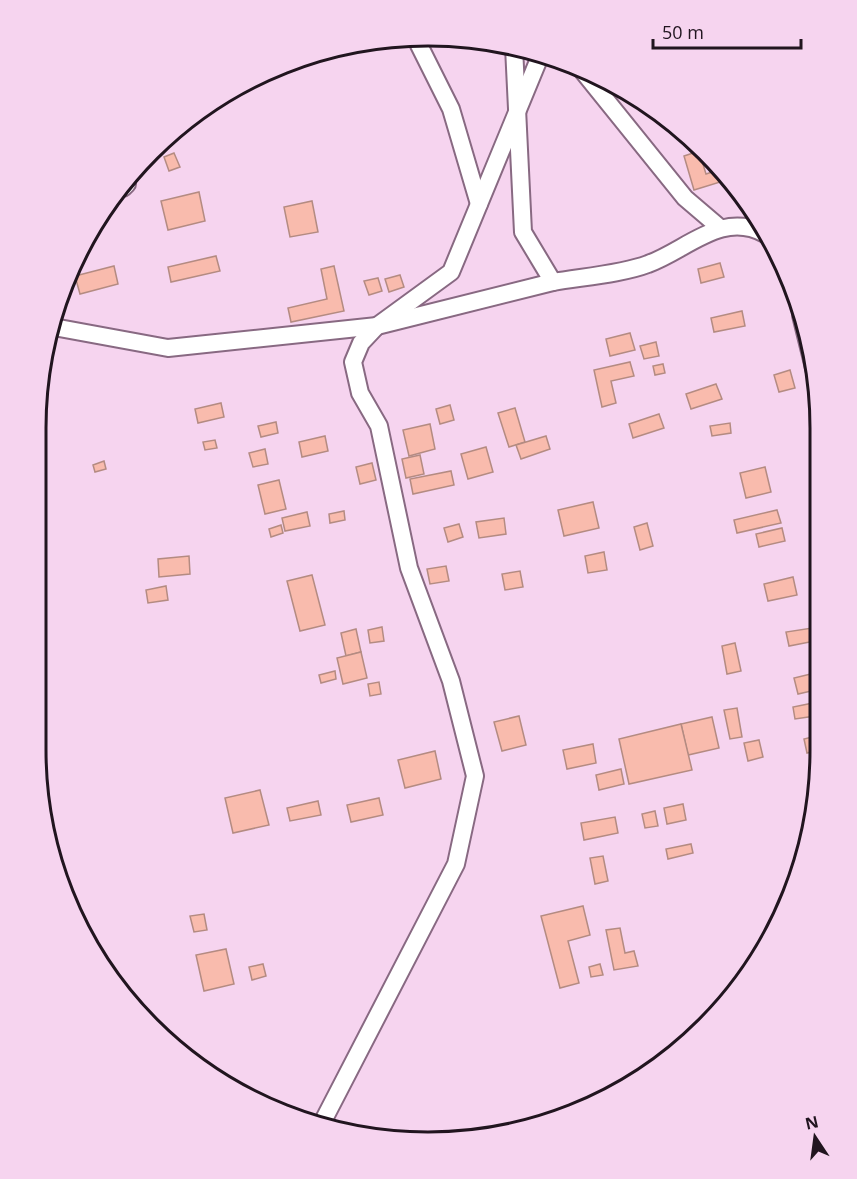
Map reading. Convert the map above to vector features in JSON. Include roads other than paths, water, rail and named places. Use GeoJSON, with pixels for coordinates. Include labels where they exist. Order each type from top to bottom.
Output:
{"type":"FeatureCollection","features":[{"type":"Feature","properties":{"kind":"street"},"geometry":{"type":"LineString","coordinates":[[420,46],[451,108],[479,204]]}},
{"type":"Feature","properties":{"kind":"street"},"geometry":{"type":"LineString","coordinates":[[513,57],[523,232],[553,282]]}},
{"type":"Feature","properties":{"kind":"street"},"geometry":{"type":"LineString","coordinates":[[325,1118],[456,864],[475,776],[451,681],[409,568],[379,426],[360,393],[353,362],[361,343],[377,326],[451,272],[537,63]]}},
{"type":"Feature","properties":{"kind":"street"},"geometry":{"type":"LineString","coordinates":[[593,84],[685,198],[719,227]]}},
{"type":"Feature","properties":{"kind":"street"},"geometry":{"type":"LineString","coordinates":[[61,328],[168,348],[377,326],[553,282],[647,265],[719,227],[752,227]]}}]}
